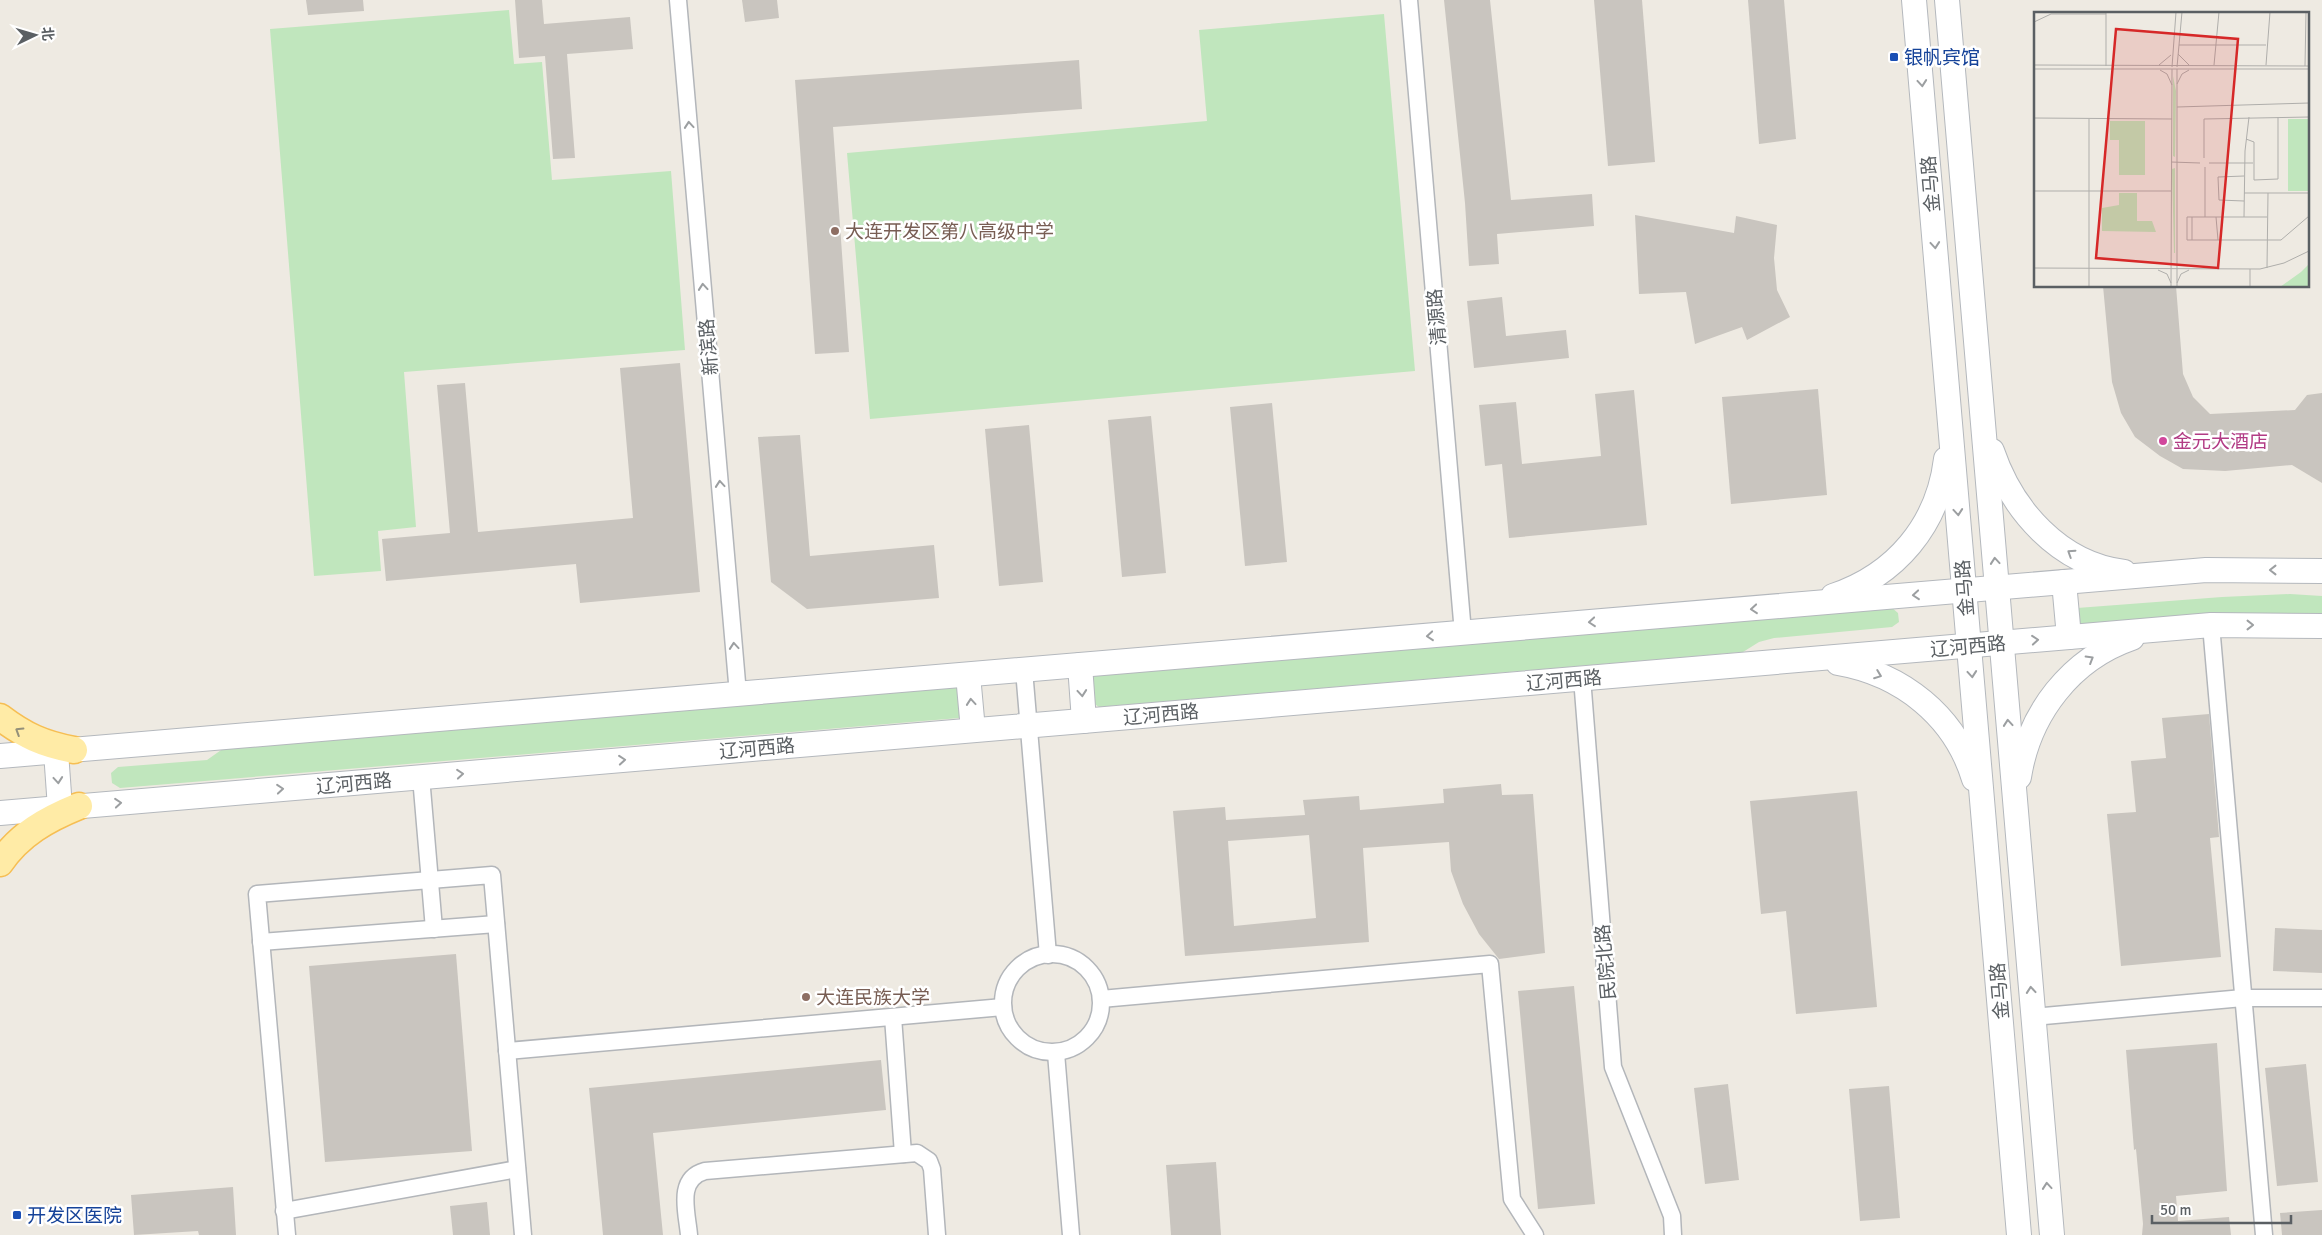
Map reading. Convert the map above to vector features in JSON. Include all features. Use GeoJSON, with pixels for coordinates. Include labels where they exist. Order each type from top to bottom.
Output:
{"type":"FeatureCollection","features":[{"type":"Feature","properties":{"kind":"main road","name":"金马路"},"geometry":{"type":"LineString","coordinates":[[1914,0],[2019,1235]]}},
{"type":"Feature","properties":{"kind":"main road","name":"金马路"},"geometry":{"type":"LineString","coordinates":[[1947,0],[2052,1235]]}},
{"type":"Feature","properties":{"kind":"main road"},"geometry":{"type":"LineString","coordinates":[[1983,425],[1999,471],[2020,508],[2046,537],[2080,559],[2103,567],[2150,575]]}},
{"type":"Feature","properties":{"kind":"main road"},"geometry":{"type":"LineString","coordinates":[[1808,604],[1846,591],[1877,575],[1909,547],[1930,516],[1944,475],[1951,427]]}},
{"type":"Feature","properties":{"kind":"main road"},"geometry":{"type":"LineString","coordinates":[[0,756],[2206,570],[2322,571]]}},
{"type":"Feature","properties":{"kind":"main road"},"geometry":{"type":"LineString","coordinates":[[2064,582],[2069,637]]}},
{"type":"Feature","properties":{"kind":"main road","name":"辽河西路"},"geometry":{"type":"LineString","coordinates":[[0,813],[2211,625],[2322,626]]}},
{"type":"Feature","properties":{"kind":"main road"},"geometry":{"type":"LineString","coordinates":[[2015,806],[2022,761],[2036,720],[2057,689],[2083,663],[2115,644],[2157,630]]}},
{"type":"Feature","properties":{"kind":"main road"},"geometry":{"type":"LineString","coordinates":[[1814,659],[1853,666],[1877,674],[1892,680],[1924,701],[1950,729],[1970,765],[1983,811]]}},
{"type":"Feature","properties":{"kind":"main road"},"geometry":{"type":"LineString","coordinates":[[1080,665],[1084,721]]}},
{"type":"Feature","properties":{"kind":"main road"},"geometry":{"type":"LineString","coordinates":[[968,675],[973,730]]}},
{"type":"Feature","properties":{"kind":"main road"},"geometry":{"type":"LineString","coordinates":[[0,717],[20,732],[65,751]]}},
{"type":"Feature","properties":{"kind":"main road"},"geometry":{"type":"LineString","coordinates":[[0,863],[27,834],[69,807],[65,751]]}},
{"type":"Feature","properties":{"kind":"street","name":"新滨路"},"geometry":{"type":"LineString","coordinates":[[678,0],[738,694]]}},
{"type":"Feature","properties":{"kind":"street","name":"清源路"},"geometry":{"type":"LineString","coordinates":[[1410,0],[1463,633]]}},
{"type":"Feature","properties":{"kind":"street"},"geometry":{"type":"LineString","coordinates":[[2211,625],[2264,1235]]}},
{"type":"Feature","properties":{"kind":"street"},"geometry":{"type":"LineString","coordinates":[[1024,670],[1048,955]]}},
{"type":"Feature","properties":{"kind":"street","name":"民院北路"},"geometry":{"type":"LineString","coordinates":[[1582,678],[1613,1067],[1672,1216],[1674,1235]]}},
{"type":"Feature","properties":{"kind":"street"},"geometry":{"type":"LineString","coordinates":[[421,777],[434,929]]}},
{"type":"Feature","properties":{"kind":"street"},"geometry":{"type":"LineString","coordinates":[[286,1235],[257,894],[492,875],[523,1235]]}},
{"type":"Feature","properties":{"kind":"street"},"geometry":{"type":"LineString","coordinates":[[261,942],[496,924]]}},
{"type":"Feature","properties":{"kind":"street"},"geometry":{"type":"LineString","coordinates":[[1056,954],[1073,958],[1087,968],[1097,982],[1101,998],[1100,1014],[1095,1029],[1072,1049],[1056,1053],[1034,1049],[1015,1036],[1007,1022],[1003,1007],[1005,990],[1012,975],[1024,963],[1039,956],[1056,954]]}},
{"type":"Feature","properties":{"kind":"street"},"geometry":{"type":"LineString","coordinates":[[1101,998],[1490,964],[1512,1199],[1535,1235]]}},
{"type":"Feature","properties":{"kind":"street"},"geometry":{"type":"LineString","coordinates":[[2033,1017],[2243,998],[2322,998]]}},
{"type":"Feature","properties":{"kind":"street"},"geometry":{"type":"LineString","coordinates":[[507,1051],[1003,1007]]}},
{"type":"Feature","properties":{"kind":"street"},"geometry":{"type":"LineString","coordinates":[[893,1017],[903,1154]]}},
{"type":"Feature","properties":{"kind":"street"},"geometry":{"type":"LineString","coordinates":[[1056,1053],[1071,1235]]}},
{"type":"Feature","properties":{"kind":"street"},"geometry":{"type":"LineString","coordinates":[[688,1235],[685,1194],[688,1183],[695,1174],[705,1171],[917,1153],[929,1161],[932,1169],[937,1235]]}},
{"type":"Feature","properties":{"kind":"street"},"geometry":{"type":"LineString","coordinates":[[284,1211],[517,1168]]}},
{"type":"Feature","properties":{"kind":"green space"},"geometry":{"type":"Polygon","coordinates":[[[509,10],[514,64],[542,62],[552,180],[671,171],[685,350],[404,372],[416,527],[378,531],[381,571],[314,576],[270,29],[509,10]]]}},
{"type":"Feature","properties":{"kind":"green space"},"geometry":{"type":"Polygon","coordinates":[[[1384,14],[1415,371],[870,419],[847,153],[1207,121],[1199,30],[1384,14]]]}},
{"type":"Feature","properties":{"kind":"green space"},"geometry":{"type":"Polygon","coordinates":[[[2290,594],[2322,596],[2322,613],[2223,613],[2079,624],[2077,608],[2222,597],[2290,594]]]}},
{"type":"Feature","properties":{"kind":"green space"},"geometry":{"type":"Polygon","coordinates":[[[1891,607],[1898,613],[1899,622],[1892,627],[1774,638],[1759,642],[1743,652],[1099,707],[1086,698],[1085,686],[1094,675],[1891,607]]]}},
{"type":"Feature","properties":{"kind":"green space"},"geometry":{"type":"Polygon","coordinates":[[[956,687],[966,696],[967,708],[959,718],[120,788],[112,783],[111,773],[118,767],[207,760],[224,748],[956,687]]]}},
{"type":"Feature","properties":{"kind":"building"},"geometry":{"type":"Polygon","coordinates":[[[306,0],[363,0],[364,11],[308,15],[306,0]]]}},
{"type":"Feature","properties":{"kind":"building"},"geometry":{"type":"Polygon","coordinates":[[[515,0],[542,0],[544,24],[630,17],[633,49],[567,54],[575,158],[553,159],[545,56],[519,58],[515,0]]]}},
{"type":"Feature","properties":{"kind":"building"},"geometry":{"type":"Polygon","coordinates":[[[742,0],[777,0],[779,18],[745,22],[742,0]]]}},
{"type":"Feature","properties":{"kind":"building"},"geometry":{"type":"Polygon","coordinates":[[[1444,0],[1490,0],[1511,200],[1592,194],[1594,226],[1497,234],[1499,264],[1469,266],[1465,203],[1444,0]]]}},
{"type":"Feature","properties":{"kind":"building"},"geometry":{"type":"Polygon","coordinates":[[[1594,0],[1642,0],[1655,162],[1608,166],[1594,0]]]}},
{"type":"Feature","properties":{"kind":"building"},"geometry":{"type":"Polygon","coordinates":[[[1748,0],[1784,0],[1796,139],[1759,144],[1748,0]]]}},
{"type":"Feature","properties":{"kind":"building"},"geometry":{"type":"Polygon","coordinates":[[[1079,60],[1082,109],[833,127],[849,352],[815,354],[795,80],[1079,60]]]}},
{"type":"Feature","properties":{"kind":"building"},"geometry":{"type":"Polygon","coordinates":[[[1635,215],[1734,233],[1736,216],[1777,225],[1774,258],[1777,290],[1790,317],[1747,340],[1742,327],[1695,344],[1686,292],[1639,294],[1635,215]]]}},
{"type":"Feature","properties":{"kind":"building"},"geometry":{"type":"Polygon","coordinates":[[[2103,288],[2176,288],[2183,374],[2193,397],[2210,414],[2295,410],[2307,395],[2322,393],[2322,483],[2292,465],[2225,471],[2183,469],[2160,456],[2135,437],[2121,413],[2112,382],[2103,288]]]}},
{"type":"Feature","properties":{"kind":"building"},"geometry":{"type":"Polygon","coordinates":[[[1502,297],[1506,336],[1566,330],[1569,358],[1474,368],[1467,301],[1502,297]]]}},
{"type":"Feature","properties":{"kind":"building"},"geometry":{"type":"Polygon","coordinates":[[[680,363],[700,592],[580,603],[576,564],[386,581],[382,539],[450,533],[437,385],[465,383],[478,532],[633,518],[620,368],[680,363]]]}},
{"type":"Feature","properties":{"kind":"building"},"geometry":{"type":"Polygon","coordinates":[[[1818,389],[1827,495],[1731,504],[1722,397],[1818,389]]]}},
{"type":"Feature","properties":{"kind":"building"},"geometry":{"type":"Polygon","coordinates":[[[1634,390],[1647,525],[1509,538],[1502,464],[1485,466],[1479,405],[1516,402],[1522,464],[1601,456],[1595,394],[1634,390]]]}},
{"type":"Feature","properties":{"kind":"building"},"geometry":{"type":"Polygon","coordinates":[[[1272,403],[1287,562],[1245,566],[1230,407],[1272,403]]]}},
{"type":"Feature","properties":{"kind":"building"},"geometry":{"type":"Polygon","coordinates":[[[1151,416],[1166,573],[1122,577],[1108,420],[1151,416]]]}},
{"type":"Feature","properties":{"kind":"building"},"geometry":{"type":"Polygon","coordinates":[[[1029,425],[1043,582],[999,586],[985,429],[1029,425]]]}},
{"type":"Feature","properties":{"kind":"building"},"geometry":{"type":"Polygon","coordinates":[[[800,435],[810,556],[934,545],[939,598],[807,609],[771,582],[758,437],[800,435]]]}},
{"type":"Feature","properties":{"kind":"building"},"geometry":{"type":"Polygon","coordinates":[[[2209,714],[2219,837],[2210,838],[2221,957],[2121,966],[2107,814],[2136,812],[2131,761],[2166,758],[2162,718],[2209,714]]]}},
{"type":"Feature","properties":{"kind":"building"},"geometry":{"type":"Polygon","coordinates":[[[1501,784],[1502,795],[1533,794],[1545,953],[1499,959],[1479,934],[1463,904],[1451,871],[1449,842],[1363,848],[1369,942],[1185,956],[1173,811],[1225,807],[1226,820],[1305,815],[1303,800],[1359,796],[1360,810],[1444,803],[1443,789],[1501,784]],[[1309,835],[1228,841],[1234,926],[1316,918],[1309,835]]]}},
{"type":"Feature","properties":{"kind":"building"},"geometry":{"type":"Polygon","coordinates":[[[1857,791],[1877,1007],[1796,1014],[1786,911],[1761,914],[1750,801],[1857,791]]]}},
{"type":"Feature","properties":{"kind":"building"},"geometry":{"type":"Polygon","coordinates":[[[2275,928],[2322,930],[2322,973],[2273,971],[2275,928]]]}},
{"type":"Feature","properties":{"kind":"building"},"geometry":{"type":"Polygon","coordinates":[[[456,954],[472,1151],[325,1162],[309,966],[456,954]]]}},
{"type":"Feature","properties":{"kind":"building"},"geometry":{"type":"Polygon","coordinates":[[[1574,986],[1595,1204],[1538,1209],[1518,991],[1574,986]]]}},
{"type":"Feature","properties":{"kind":"building"},"geometry":{"type":"Polygon","coordinates":[[[2217,1043],[2227,1191],[2176,1196],[2178,1221],[2229,1217],[2231,1235],[2142,1235],[2143,1224],[2136,1149],[2134,1150],[2126,1050],[2217,1043]]]}},
{"type":"Feature","properties":{"kind":"building"},"geometry":{"type":"Polygon","coordinates":[[[881,1060],[886,1110],[653,1133],[663,1235],[603,1235],[589,1088],[881,1060]]]}},
{"type":"Feature","properties":{"kind":"building"},"geometry":{"type":"Polygon","coordinates":[[[2306,1064],[2318,1182],[2277,1186],[2265,1068],[2306,1064]]]}},
{"type":"Feature","properties":{"kind":"building"},"geometry":{"type":"Polygon","coordinates":[[[1728,1084],[1739,1180],[1705,1184],[1694,1088],[1728,1084]]]}},
{"type":"Feature","properties":{"kind":"building"},"geometry":{"type":"Polygon","coordinates":[[[1889,1086],[1900,1218],[1860,1221],[1849,1089],[1889,1086]]]}},
{"type":"Feature","properties":{"kind":"building"},"geometry":{"type":"Polygon","coordinates":[[[1216,1162],[1221,1235],[1171,1235],[1166,1165],[1216,1162]]]}},
{"type":"Feature","properties":{"kind":"building"},"geometry":{"type":"Polygon","coordinates":[[[233,1187],[236,1235],[199,1235],[198,1231],[134,1235],[131,1195],[233,1187]]]}},
{"type":"Feature","properties":{"kind":"building"},"geometry":{"type":"Polygon","coordinates":[[[487,1202],[490,1235],[453,1235],[450,1206],[487,1202]]]}},
{"type":"Feature","properties":{"kind":"building"},"geometry":{"type":"Polygon","coordinates":[[[2322,1210],[2322,1235],[2282,1235],[2280,1213],[2322,1210]]]}},
{"type":"Feature","properties":{"kind":"place","name":"银帆宾馆"},"geometry":{"type":"Point","coordinates":[1894,57]}},
{"type":"Feature","properties":{"kind":"place","name":"大连开发区第八高级中学"},"geometry":{"type":"Point","coordinates":[835,231]}},
{"type":"Feature","properties":{"kind":"place","name":"金元大酒店"},"geometry":{"type":"Point","coordinates":[2163,441]}},
{"type":"Feature","properties":{"kind":"place","name":"大连民族大学"},"geometry":{"type":"Point","coordinates":[806,997]}},
{"type":"Feature","properties":{"kind":"place","name":"开发区医院"},"geometry":{"type":"Point","coordinates":[17,1215]}}]}
